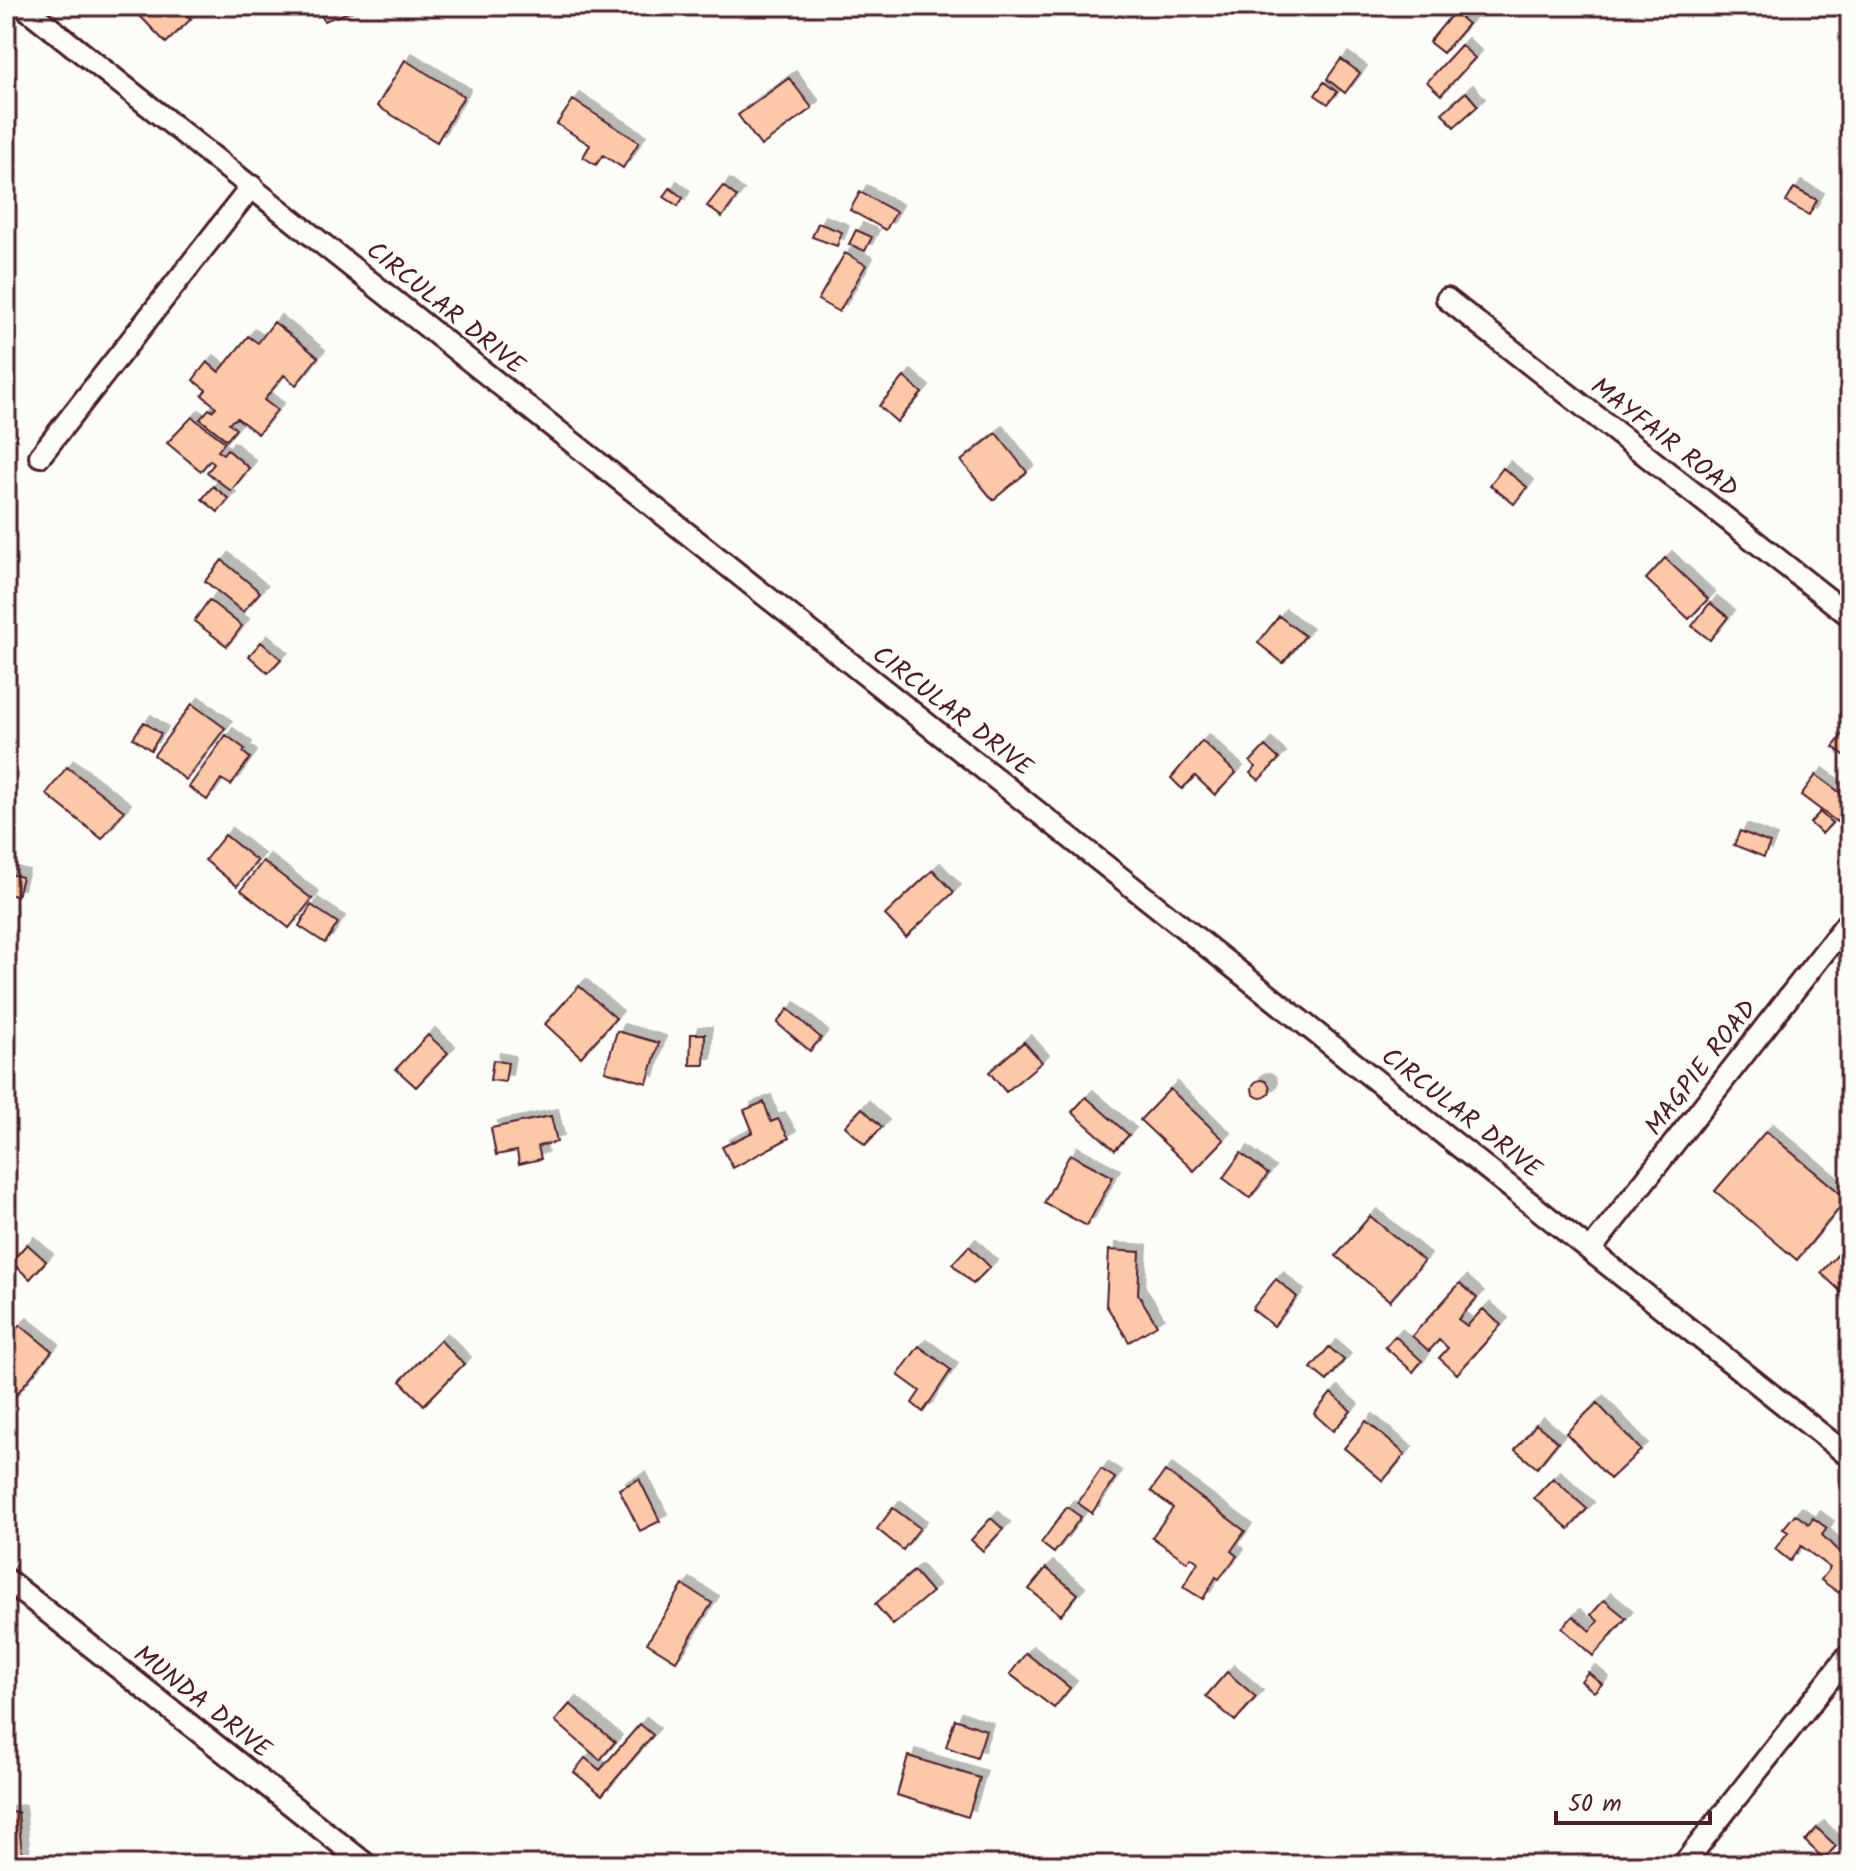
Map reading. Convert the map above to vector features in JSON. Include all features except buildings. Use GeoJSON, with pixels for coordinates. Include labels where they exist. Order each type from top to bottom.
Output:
{"type":"FeatureCollection","features":[{"type":"Feature","properties":{"kind":"street","name":"CIRCULAR DRIVE"},"geometry":{"type":"LineString","coordinates":[[23,6],[1592,1248],[1850,1457]]}},
{"type":"Feature","properties":{"kind":"street"},"geometry":{"type":"LineString","coordinates":[[40,456],[252,186]]}},
{"type":"Feature","properties":{"kind":"street","name":"MAYFAIR ROAD"},"geometry":{"type":"LineString","coordinates":[[1447,299],[1850,616]]}},
{"type":"Feature","properties":{"kind":"street","name":"MAGPIE ROAD"},"geometry":{"type":"LineString","coordinates":[[1592,1248],[1850,919]]}},
{"type":"Feature","properties":{"kind":"street","name":"MUNDA DRIVE"},"geometry":{"type":"LineString","coordinates":[[6,1579],[367,1865]]}},
{"type":"Feature","properties":{"kind":"street"},"geometry":{"type":"LineString","coordinates":[[1683,1865],[1850,1653]]}}]}
